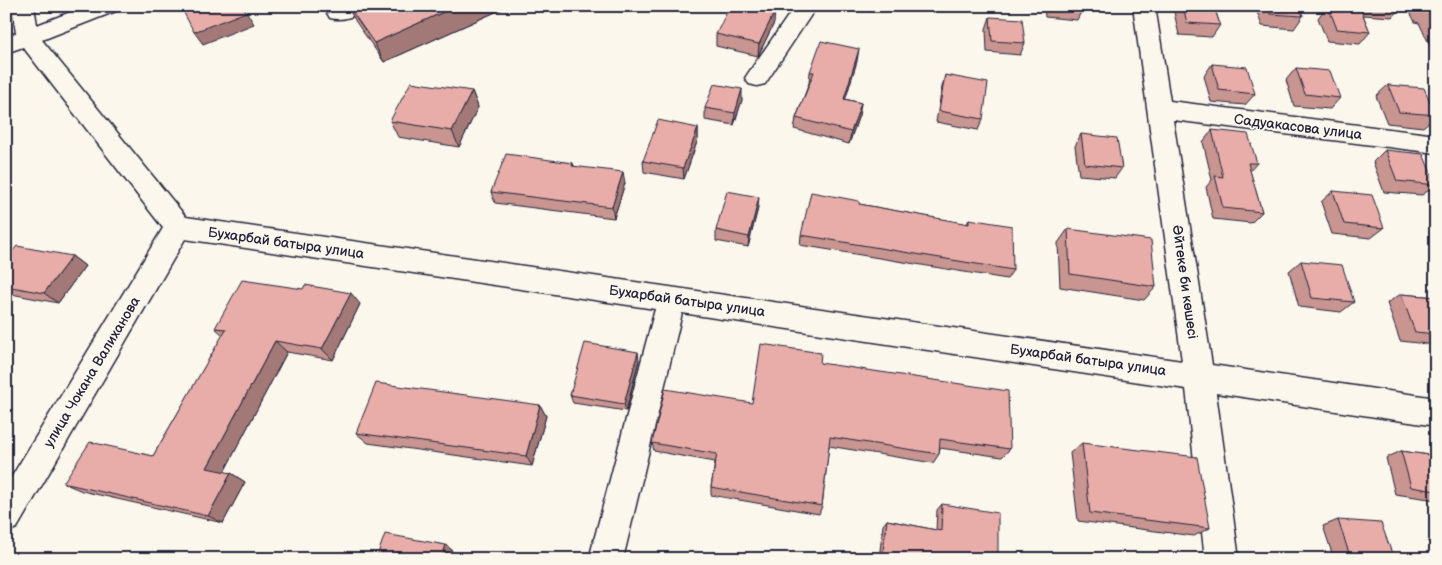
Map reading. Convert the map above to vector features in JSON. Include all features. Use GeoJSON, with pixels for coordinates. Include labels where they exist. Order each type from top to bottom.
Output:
{"type":"FeatureCollection","features":[{"type":"Feature","properties":{"kind":"street"},"geometry":{"type":"LineString","coordinates":[[17,41],[23,6]]}},
{"type":"Feature","properties":{"kind":"street"},"geometry":{"type":"LineString","coordinates":[[17,41],[108,6]]}},
{"type":"Feature","properties":{"kind":"street"},"geometry":{"type":"LineString","coordinates":[[757,78],[806,6]]}},
{"type":"Feature","properties":{"kind":"street","name":"Әйтеке би көшесі"},"geometry":{"type":"LineString","coordinates":[[1144,6],[1199,376],[1222,559]]}},
{"type":"Feature","properties":{"kind":"street"},"geometry":{"type":"LineString","coordinates":[[17,41],[178,227]]}},
{"type":"Feature","properties":{"kind":"street","name":"Садуакасова улица"},"geometry":{"type":"LineString","coordinates":[[1160,109],[1436,144]]}},
{"type":"Feature","properties":{"kind":"street","name":"Бухарбай батыра улица"},"geometry":{"type":"LineString","coordinates":[[178,227],[1436,412]]}},
{"type":"Feature","properties":{"kind":"street","name":"улица Чокана Валиханова"},"geometry":{"type":"LineString","coordinates":[[6,517],[178,227]]}},
{"type":"Feature","properties":{"kind":"street"},"geometry":{"type":"LineString","coordinates":[[606,559],[672,299]]}},
{"type":"Feature","properties":{"kind":"building"},"geometry":{"type":"Polygon","coordinates":[[[201,6],[243,6],[246,12],[194,32],[184,13],[201,6]]]}},
{"type":"Feature","properties":{"kind":"building"},"geometry":{"type":"Polygon","coordinates":[[[348,6],[457,6],[374,43],[348,6]]]}},
{"type":"Feature","properties":{"kind":"building"},"geometry":{"type":"Polygon","coordinates":[[[730,6],[754,6],[775,11],[759,44],[716,34],[730,6]]]}},
{"type":"Feature","properties":{"kind":"building"},"geometry":{"type":"Polygon","coordinates":[[[1064,6],[1082,6],[1083,8],[1064,6]]]}},
{"type":"Feature","properties":{"kind":"building"},"geometry":{"type":"Polygon","coordinates":[[[1183,6],[1214,6],[1220,25],[1187,23],[1183,6]]]}},
{"type":"Feature","properties":{"kind":"building"},"geometry":{"type":"Polygon","coordinates":[[[1268,6],[1299,6],[1303,16],[1270,14],[1268,6]]]}},
{"type":"Feature","properties":{"kind":"building"},"geometry":{"type":"Polygon","coordinates":[[[1328,6],[1360,8],[1370,32],[1337,29],[1328,6]]]}},
{"type":"Feature","properties":{"kind":"building"},"geometry":{"type":"Polygon","coordinates":[[[1424,6],[1436,6],[1436,22],[1430,10],[1426,10],[1424,6]]]}},
{"type":"Feature","properties":{"kind":"building"},"geometry":{"type":"Polygon","coordinates":[[[990,17],[1022,19],[1025,43],[992,41],[990,17]]]}},
{"type":"Feature","properties":{"kind":"building"},"geometry":{"type":"Polygon","coordinates":[[[821,41],[859,49],[844,99],[861,103],[851,132],[796,118],[814,72],[810,72],[821,41]]]}},
{"type":"Feature","properties":{"kind":"building"},"geometry":{"type":"Polygon","coordinates":[[[1212,64],[1247,67],[1255,94],[1219,90],[1212,64]]]}},
{"type":"Feature","properties":{"kind":"building"},"geometry":{"type":"Polygon","coordinates":[[[1296,68],[1330,71],[1340,98],[1305,94],[1296,68]]]}},
{"type":"Feature","properties":{"kind":"building"},"geometry":{"type":"Polygon","coordinates":[[[945,75],[988,83],[983,119],[939,111],[945,75]]]}},
{"type":"Feature","properties":{"kind":"building"},"geometry":{"type":"Polygon","coordinates":[[[411,82],[472,91],[452,131],[390,121],[411,82]]]}},
{"type":"Feature","properties":{"kind":"building"},"geometry":{"type":"Polygon","coordinates":[[[714,84],[742,89],[735,113],[705,108],[714,84]]]}},
{"type":"Feature","properties":{"kind":"building"},"geometry":{"type":"Polygon","coordinates":[[[1388,85],[1424,88],[1436,115],[1399,112],[1388,85]]]}},
{"type":"Feature","properties":{"kind":"building"},"geometry":{"type":"Polygon","coordinates":[[[658,120],[698,128],[683,168],[643,161],[658,120]]]}},
{"type":"Feature","properties":{"kind":"building"},"geometry":{"type":"Polygon","coordinates":[[[1212,130],[1248,134],[1257,163],[1248,163],[1262,212],[1223,208],[1215,176],[1223,177],[1212,130]]]}},
{"type":"Feature","properties":{"kind":"building"},"geometry":{"type":"Polygon","coordinates":[[[1081,134],[1117,138],[1122,168],[1085,164],[1081,134]]]}},
{"type":"Feature","properties":{"kind":"building"},"geometry":{"type":"Polygon","coordinates":[[[1385,150],[1423,154],[1436,185],[1397,181],[1385,150]]]}},
{"type":"Feature","properties":{"kind":"building"},"geometry":{"type":"Polygon","coordinates":[[[506,154],[573,163],[572,166],[623,172],[612,207],[491,192],[506,154]]]}},
{"type":"Feature","properties":{"kind":"building"},"geometry":{"type":"Polygon","coordinates":[[[727,191],[759,197],[749,237],[716,230],[727,191]]]}},
{"type":"Feature","properties":{"kind":"building"},"geometry":{"type":"Polygon","coordinates":[[[1333,191],[1372,195],[1384,228],[1344,224],[1333,191]]]}},
{"type":"Feature","properties":{"kind":"building"},"geometry":{"type":"Polygon","coordinates":[[[811,192],[859,201],[859,204],[969,224],[969,219],[1012,226],[1013,270],[801,235],[811,192]]]}},
{"type":"Feature","properties":{"kind":"building"},"geometry":{"type":"Polygon","coordinates":[[[1068,229],[1151,240],[1156,287],[1070,274],[1068,229]]]}},
{"type":"Feature","properties":{"kind":"building"},"geometry":{"type":"Polygon","coordinates":[[[17,246],[72,256],[44,293],[6,286],[6,259],[17,246]]]}},
{"type":"Feature","properties":{"kind":"building"},"geometry":{"type":"Polygon","coordinates":[[[1301,261],[1342,265],[1354,302],[1312,298],[1301,261]]]}},
{"type":"Feature","properties":{"kind":"building"},"geometry":{"type":"Polygon","coordinates":[[[242,280],[303,289],[305,285],[351,293],[322,349],[275,341],[207,468],[231,473],[208,516],[63,483],[90,442],[153,456],[226,329],[215,328],[242,280]]]}},
{"type":"Feature","properties":{"kind":"building"},"geometry":{"type":"Polygon","coordinates":[[[1401,294],[1436,297],[1436,334],[1415,332],[1401,294]]]}},
{"type":"Feature","properties":{"kind":"building"},"geometry":{"type":"Polygon","coordinates":[[[585,343],[638,352],[624,404],[570,395],[585,343]]]}},
{"type":"Feature","properties":{"kind":"building"},"geometry":{"type":"Polygon","coordinates":[[[761,344],[821,353],[820,363],[1008,391],[1010,449],[940,439],[939,454],[830,437],[822,506],[711,487],[717,454],[652,443],[665,389],[752,403],[761,344]]]}},
{"type":"Feature","properties":{"kind":"building"},"geometry":{"type":"Polygon","coordinates":[[[376,383],[540,405],[526,456],[356,433],[376,383]]]}},
{"type":"Feature","properties":{"kind":"building"},"geometry":{"type":"Polygon","coordinates":[[[1082,443],[1197,457],[1210,528],[1090,513],[1082,443]]]}},
{"type":"Feature","properties":{"kind":"building"},"geometry":{"type":"Polygon","coordinates":[[[1401,451],[1436,456],[1436,491],[1411,487],[1401,451]]]}},
{"type":"Feature","properties":{"kind":"building"},"geometry":{"type":"Polygon","coordinates":[[[942,504],[998,513],[998,559],[882,559],[887,520],[941,531],[942,504]]]}},
{"type":"Feature","properties":{"kind":"building"},"geometry":{"type":"Polygon","coordinates":[[[1338,520],[1381,523],[1394,559],[1351,559],[1338,520]]]}},
{"type":"Feature","properties":{"kind":"building"},"geometry":{"type":"Polygon","coordinates":[[[385,534],[446,545],[441,559],[376,559],[385,534]]]}},
{"type":"Feature","properties":{"kind":"building"},"geometry":{"type":"Polygon","coordinates":[[[84,555],[108,559],[82,559],[84,555]]]}}]}
